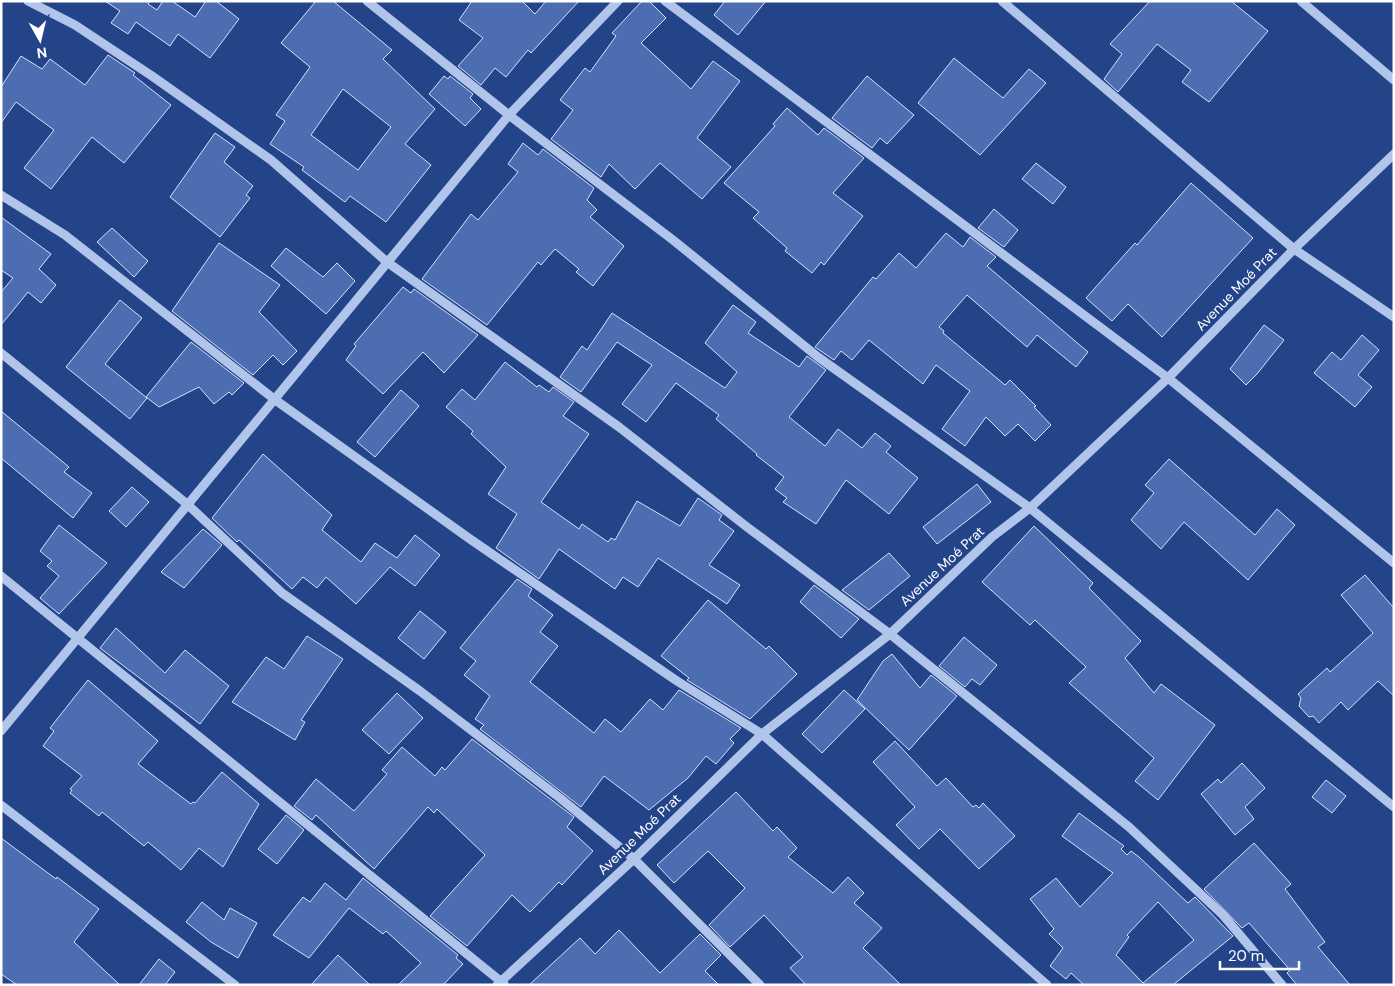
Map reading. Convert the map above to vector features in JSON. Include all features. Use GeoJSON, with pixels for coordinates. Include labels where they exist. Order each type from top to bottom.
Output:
{"type":"FeatureCollection","features":[{"type":"Feature","properties":{"kind":"street"},"geometry":{"type":"LineString","coordinates":[[28,1],[75,26],[152,76],[271,160],[388,262],[618,426],[747,528],[890,634],[1129,827],[1222,915],[1282,985]]}},
{"type":"Feature","properties":{"kind":"street"},"geometry":{"type":"LineString","coordinates":[[368,1],[509,115],[673,240],[818,357],[1030,508],[1394,807]]}},
{"type":"Feature","properties":{"kind":"street"},"geometry":{"type":"LineString","coordinates":[[1,731],[509,115],[618,1]]}},
{"type":"Feature","properties":{"kind":"street"},"geometry":{"type":"LineString","coordinates":[[665,1],[1168,378],[1394,563]]}},
{"type":"Feature","properties":{"kind":"street"},"geometry":{"type":"LineString","coordinates":[[1002,1],[1294,249],[1394,317]]}},
{"type":"Feature","properties":{"kind":"street"},"geometry":{"type":"LineString","coordinates":[[1301,1],[1394,80]]}},
{"type":"Feature","properties":{"kind":"street","name":"Avenue Moé Prat"},"geometry":{"type":"LineString","coordinates":[[501,984],[634,860],[762,734],[890,634],[992,537],[1030,508],[1168,378],[1294,249],[1394,154]]}},
{"type":"Feature","properties":{"kind":"street"},"geometry":{"type":"LineString","coordinates":[[1,196],[65,235],[274,399],[486,550],[677,681],[762,734],[1047,985]]}},
{"type":"Feature","properties":{"kind":"street"},"geometry":{"type":"LineString","coordinates":[[1,353],[187,504],[282,593],[428,696],[560,798],[634,860],[760,985]]}},
{"type":"Feature","properties":{"kind":"street"},"geometry":{"type":"LineString","coordinates":[[1,576],[501,984]]}},
{"type":"Feature","properties":{"kind":"street"},"geometry":{"type":"LineString","coordinates":[[1,805],[235,985]]}},
{"type":"Feature","properties":{"kind":"building"},"geometry":{"type":"Polygon","coordinates":[[[105,1],[150,1],[148,4],[157,10],[163,1],[172,1],[195,17],[206,1],[216,1],[239,19],[210,58],[178,34],[170,46],[136,22],[128,34],[111,23],[120,11],[105,1]]]}},
{"type":"Feature","properties":{"kind":"building"},"geometry":{"type":"Polygon","coordinates":[[[316,1],[333,1],[392,50],[383,59],[435,109],[405,144],[431,165],[386,222],[350,196],[345,202],[302,170],[304,167],[270,144],[285,121],[276,115],[310,67],[281,43],[316,1]],[[343,89],[311,135],[358,170],[391,127],[343,89]]]}},
{"type":"Feature","properties":{"kind":"building"},"geometry":{"type":"Polygon","coordinates":[[[472,1],[522,1],[535,14],[546,1],[579,1],[531,53],[528,50],[506,77],[495,68],[481,85],[458,66],[483,38],[459,20],[472,1]]]}},
{"type":"Feature","properties":{"kind":"building"},"geometry":{"type":"Polygon","coordinates":[[[642,1],[649,1],[666,18],[641,43],[691,89],[713,61],[740,81],[697,138],[731,167],[702,199],[660,163],[635,189],[609,164],[601,177],[551,139],[573,110],[560,100],[585,68],[590,72],[616,36],[612,33],[642,1]]]}},
{"type":"Feature","properties":{"kind":"building"},"geometry":{"type":"Polygon","coordinates":[[[725,1],[766,1],[738,35],[714,15],[725,1]]]}},
{"type":"Feature","properties":{"kind":"building"},"geometry":{"type":"Polygon","coordinates":[[[1150,1],[1231,1],[1268,31],[1209,102],[1182,82],[1191,70],[1157,44],[1118,92],[1104,79],[1122,54],[1110,44],[1150,1]]]}},
{"type":"Feature","properties":{"kind":"building"},"geometry":{"type":"Polygon","coordinates":[[[108,55],[135,73],[133,75],[171,105],[124,163],[92,137],[51,189],[24,168],[54,130],[16,102],[1,123],[1,87],[21,56],[42,69],[50,59],[85,85],[108,55]]]}},
{"type":"Feature","properties":{"kind":"building"},"geometry":{"type":"Polygon","coordinates":[[[954,58],[1003,98],[1029,69],[1046,83],[980,155],[918,103],[954,58]]]}},
{"type":"Feature","properties":{"kind":"building"},"geometry":{"type":"Polygon","coordinates":[[[444,76],[448,79],[450,76],[473,94],[470,98],[481,109],[465,126],[429,94],[444,76]]]}},
{"type":"Feature","properties":{"kind":"building"},"geometry":{"type":"Polygon","coordinates":[[[867,76],[914,115],[887,144],[880,138],[872,148],[832,118],[867,76]]]}},
{"type":"Feature","properties":{"kind":"building"},"geometry":{"type":"Polygon","coordinates":[[[787,108],[818,135],[824,128],[864,158],[833,193],[863,216],[824,265],[821,262],[812,273],[785,251],[787,248],[753,218],[759,212],[724,183],[775,126],[773,124],[787,108]]]}},
{"type":"Feature","properties":{"kind":"building"},"geometry":{"type":"Polygon","coordinates":[[[215,133],[235,147],[224,162],[253,186],[246,195],[250,198],[220,237],[170,197],[215,133]]]}},
{"type":"Feature","properties":{"kind":"building"},"geometry":{"type":"Polygon","coordinates":[[[523,143],[538,155],[543,149],[594,188],[587,200],[597,210],[590,217],[624,246],[593,286],[576,272],[579,269],[555,249],[541,265],[538,262],[487,325],[422,279],[471,214],[478,220],[518,172],[508,164],[523,143]]]}},
{"type":"Feature","properties":{"kind":"building"},"geometry":{"type":"Polygon","coordinates":[[[1036,163],[1066,187],[1053,204],[1022,179],[1036,163]]]}},
{"type":"Feature","properties":{"kind":"building"},"geometry":{"type":"Polygon","coordinates":[[[1191,183],[1253,238],[1162,337],[1128,304],[1112,321],[1086,298],[1135,243],[1137,245],[1191,183]]]}},
{"type":"Feature","properties":{"kind":"building"},"geometry":{"type":"Polygon","coordinates":[[[994,209],[1018,230],[1004,247],[978,228],[994,209]]]}},
{"type":"Feature","properties":{"kind":"building"},"geometry":{"type":"Polygon","coordinates":[[[1,217],[51,254],[39,269],[56,285],[41,303],[28,292],[1,325],[1,292],[13,278],[1,270],[1,217]]]}},
{"type":"Feature","properties":{"kind":"building"},"geometry":{"type":"Polygon","coordinates":[[[112,228],[148,261],[134,277],[97,242],[112,228]]]}},
{"type":"Feature","properties":{"kind":"building"},"geometry":{"type":"Polygon","coordinates":[[[946,233],[963,247],[970,237],[996,257],[987,266],[1088,352],[1076,367],[1037,335],[1027,347],[967,295],[939,327],[944,331],[943,333],[1005,385],[1010,380],[1036,406],[1034,407],[1051,425],[1035,441],[1018,424],[1005,436],[986,417],[965,446],[942,429],[970,391],[936,365],[923,384],[869,340],[852,360],[841,351],[834,360],[815,347],[873,277],[876,279],[899,253],[916,268],[946,233]]]}},
{"type":"Feature","properties":{"kind":"building"},"geometry":{"type":"Polygon","coordinates":[[[219,243],[280,285],[259,312],[297,351],[283,365],[273,355],[253,375],[172,311],[219,243]]]}},
{"type":"Feature","properties":{"kind":"building"},"geometry":{"type":"Polygon","coordinates":[[[286,248],[323,277],[337,263],[355,281],[326,314],[271,266],[286,248]]]}},
{"type":"Feature","properties":{"kind":"building"},"geometry":{"type":"Polygon","coordinates":[[[403,287],[411,293],[414,289],[478,335],[444,373],[423,352],[383,394],[346,360],[356,346],[354,344],[403,287]]]}},
{"type":"Feature","properties":{"kind":"building"},"geometry":{"type":"Polygon","coordinates":[[[120,300],[142,318],[105,364],[147,398],[130,419],[66,367],[120,300]]]}},
{"type":"Feature","properties":{"kind":"building"},"geometry":{"type":"Polygon","coordinates":[[[733,305],[756,322],[748,333],[799,367],[807,356],[826,370],[789,417],[825,446],[838,429],[862,448],[875,433],[891,446],[886,452],[918,478],[889,514],[846,480],[816,524],[783,502],[787,498],[775,489],[784,477],[716,419],[719,415],[676,383],[646,422],[622,404],[652,365],[617,342],[581,392],[560,377],[582,346],[587,350],[612,313],[725,388],[737,372],[705,343],[733,305]]]}},
{"type":"Feature","properties":{"kind":"building"},"geometry":{"type":"Polygon","coordinates":[[[1264,325],[1284,340],[1246,385],[1230,369],[1264,325]]]}},
{"type":"Feature","properties":{"kind":"building"},"geometry":{"type":"Polygon","coordinates":[[[1362,335],[1379,350],[1358,375],[1372,387],[1355,407],[1314,373],[1332,352],[1341,360],[1362,335]]]}},
{"type":"Feature","properties":{"kind":"building"},"geometry":{"type":"Polygon","coordinates":[[[191,342],[244,383],[232,395],[229,392],[214,404],[199,387],[159,407],[146,397],[191,342]]]}},
{"type":"Feature","properties":{"kind":"building"},"geometry":{"type":"Polygon","coordinates":[[[505,362],[537,387],[539,385],[549,392],[553,387],[574,402],[563,416],[589,434],[541,502],[579,529],[582,524],[608,542],[611,538],[615,540],[637,501],[680,526],[698,498],[722,515],[719,520],[734,531],[709,565],[740,585],[727,604],[658,558],[638,587],[623,577],[615,589],[559,549],[539,579],[496,548],[517,514],[488,494],[506,467],[471,434],[473,431],[446,407],[462,389],[475,400],[505,362]]]}},
{"type":"Feature","properties":{"kind":"building"},"geometry":{"type":"Polygon","coordinates":[[[401,390],[419,406],[375,457],[357,442],[401,390]]]}},
{"type":"Feature","properties":{"kind":"building"},"geometry":{"type":"Polygon","coordinates":[[[1,411],[69,467],[64,472],[92,493],[73,518],[1,458],[1,411]]]}},
{"type":"Feature","properties":{"kind":"building"},"geometry":{"type":"Polygon","coordinates":[[[263,454],[332,515],[322,530],[361,562],[375,543],[397,558],[415,535],[440,555],[415,586],[390,567],[356,604],[326,577],[317,588],[303,577],[292,589],[212,518],[263,454]]]}},
{"type":"Feature","properties":{"kind":"building"},"geometry":{"type":"Polygon","coordinates":[[[1169,459],[1255,535],[1277,509],[1295,525],[1248,580],[1184,522],[1161,549],[1131,520],[1154,493],[1145,485],[1169,459]]]}},
{"type":"Feature","properties":{"kind":"building"},"geometry":{"type":"Polygon","coordinates":[[[977,484],[991,502],[937,544],[923,527],[977,484]]]}},
{"type":"Feature","properties":{"kind":"building"},"geometry":{"type":"Polygon","coordinates":[[[132,487],[149,502],[126,527],[109,511],[132,487]]]}},
{"type":"Feature","properties":{"kind":"building"},"geometry":{"type":"Polygon","coordinates":[[[59,525],[107,563],[59,614],[40,598],[59,576],[47,566],[52,561],[40,551],[59,525]]]}},
{"type":"Feature","properties":{"kind":"building"},"geometry":{"type":"Polygon","coordinates":[[[1034,526],[1093,583],[1089,588],[1141,641],[1125,658],[1154,693],[1161,684],[1215,725],[1158,800],[1135,781],[1154,758],[1069,683],[1086,667],[1035,620],[1030,625],[982,582],[1034,526]]]}},
{"type":"Feature","properties":{"kind":"building"},"geometry":{"type":"Polygon","coordinates":[[[203,529],[222,545],[184,588],[161,572],[203,529]]]}},
{"type":"Feature","properties":{"kind":"building"},"geometry":{"type":"Polygon","coordinates":[[[889,553],[910,576],[869,610],[842,590],[889,553]]]}},
{"type":"Feature","properties":{"kind":"building"},"geometry":{"type":"Polygon","coordinates":[[[1365,575],[1394,608],[1394,696],[1378,681],[1348,710],[1341,702],[1319,723],[1313,716],[1309,717],[1299,706],[1301,698],[1298,694],[1327,668],[1330,672],[1373,633],[1341,595],[1365,575]]]}},
{"type":"Feature","properties":{"kind":"building"},"geometry":{"type":"Polygon","coordinates":[[[517,579],[532,589],[528,596],[553,615],[540,632],[558,646],[530,682],[594,733],[605,719],[621,732],[650,699],[663,710],[679,690],[741,728],[730,739],[734,743],[716,764],[706,756],[688,778],[649,810],[604,776],[581,807],[480,729],[484,725],[475,719],[490,696],[464,675],[476,661],[460,648],[517,579]]]}},
{"type":"Feature","properties":{"kind":"building"},"geometry":{"type":"Polygon","coordinates":[[[814,585],[859,619],[841,638],[800,602],[814,585]]]}},
{"type":"Feature","properties":{"kind":"building"},"geometry":{"type":"Polygon","coordinates":[[[708,600],[766,649],[769,646],[797,674],[750,719],[687,680],[689,678],[661,656],[708,600]]]}},
{"type":"Feature","properties":{"kind":"building"},"geometry":{"type":"Polygon","coordinates":[[[420,611],[446,632],[424,659],[398,638],[420,611]]]}},
{"type":"Feature","properties":{"kind":"building"},"geometry":{"type":"Polygon","coordinates":[[[116,628],[165,673],[185,650],[229,686],[200,724],[100,648],[116,628]]]}},
{"type":"Feature","properties":{"kind":"building"},"geometry":{"type":"Polygon","coordinates":[[[307,636],[343,659],[301,720],[305,722],[295,740],[232,702],[266,657],[284,669],[307,636]]]}},
{"type":"Feature","properties":{"kind":"building"},"geometry":{"type":"Polygon","coordinates":[[[964,637],[997,665],[980,685],[972,679],[965,687],[939,666],[964,637]]]}},
{"type":"Feature","properties":{"kind":"building"},"geometry":{"type":"Polygon","coordinates":[[[892,654],[920,688],[931,675],[957,696],[909,750],[857,700],[883,661],[892,654]]]}},
{"type":"Feature","properties":{"kind":"building"},"geometry":{"type":"Polygon","coordinates":[[[88,680],[158,741],[138,764],[191,804],[195,803],[222,772],[259,804],[223,867],[199,848],[181,870],[148,842],[144,846],[102,812],[99,816],[70,793],[72,790],[70,789],[82,776],[43,746],[54,731],[50,728],[88,680]]]}},
{"type":"Feature","properties":{"kind":"building"},"geometry":{"type":"Polygon","coordinates":[[[844,690],[865,709],[822,753],[802,734],[844,690]]]}},
{"type":"Feature","properties":{"kind":"building"},"geometry":{"type":"Polygon","coordinates":[[[397,693],[423,718],[389,754],[362,730],[397,693]]]}},
{"type":"Feature","properties":{"kind":"building"},"geometry":{"type":"Polygon","coordinates":[[[472,739],[574,817],[567,827],[593,851],[562,885],[559,882],[530,912],[512,895],[467,946],[430,916],[485,855],[437,809],[434,813],[428,807],[374,869],[316,815],[312,820],[294,806],[316,779],[354,811],[387,774],[382,770],[402,747],[435,776],[442,767],[445,770],[472,739]]]}},
{"type":"Feature","properties":{"kind":"building"},"geometry":{"type":"Polygon","coordinates":[[[895,741],[937,786],[946,778],[973,807],[976,805],[979,808],[983,803],[1015,836],[979,869],[940,829],[919,849],[896,825],[915,807],[873,762],[895,741]]]}},
{"type":"Feature","properties":{"kind":"building"},"geometry":{"type":"Polygon","coordinates":[[[1242,763],[1265,788],[1245,807],[1254,819],[1235,835],[1201,794],[1218,779],[1221,783],[1242,763]]]}},
{"type":"Feature","properties":{"kind":"building"},"geometry":{"type":"Polygon","coordinates":[[[1326,780],[1346,796],[1332,813],[1312,797],[1326,780]]]}},
{"type":"Feature","properties":{"kind":"building"},"geometry":{"type":"Polygon","coordinates":[[[736,792],[773,831],[777,827],[797,848],[788,857],[833,893],[848,877],[864,893],[854,903],[882,928],[863,948],[901,985],[806,985],[790,968],[803,957],[764,915],[730,947],[709,925],[745,888],[708,851],[674,883],[657,865],[736,792]]]}},
{"type":"Feature","properties":{"kind":"building"},"geometry":{"type":"Polygon","coordinates":[[[1079,813],[1124,846],[1121,849],[1127,855],[1131,851],[1139,857],[1188,903],[1195,897],[1233,936],[1173,985],[1084,985],[1071,973],[1066,979],[1050,966],[1063,948],[1049,934],[1054,929],[1030,899],[1056,878],[1080,907],[1113,873],[1062,836],[1079,813]],[[1158,902],[1127,935],[1129,937],[1116,955],[1143,983],[1194,940],[1158,902]]]}},
{"type":"Feature","properties":{"kind":"building"},"geometry":{"type":"Polygon","coordinates":[[[286,815],[304,830],[277,864],[258,849],[286,815]]]}},
{"type":"Feature","properties":{"kind":"building"},"geometry":{"type":"Polygon","coordinates":[[[1,838],[99,909],[74,942],[120,985],[17,985],[1,974],[1,838]]]}},
{"type":"Feature","properties":{"kind":"building"},"geometry":{"type":"Polygon","coordinates":[[[1254,843],[1291,884],[1285,889],[1325,942],[1318,947],[1350,985],[1297,985],[1287,973],[1290,970],[1249,923],[1242,928],[1204,889],[1254,843]]]}},
{"type":"Feature","properties":{"kind":"building"},"geometry":{"type":"Polygon","coordinates":[[[363,878],[458,955],[456,958],[463,964],[443,985],[398,985],[421,963],[386,931],[383,934],[349,908],[309,958],[273,935],[303,897],[310,902],[325,883],[346,900],[363,878]]]}},
{"type":"Feature","properties":{"kind":"building"},"geometry":{"type":"Polygon","coordinates":[[[202,902],[224,920],[230,908],[257,923],[238,958],[211,942],[186,922],[202,902]]]}},
{"type":"Feature","properties":{"kind":"building"},"geometry":{"type":"Polygon","coordinates":[[[619,930],[660,973],[700,934],[721,955],[705,971],[719,985],[529,985],[580,938],[595,954],[619,930]]]}},
{"type":"Feature","properties":{"kind":"building"},"geometry":{"type":"Polygon","coordinates":[[[338,955],[370,985],[311,985],[338,955]]]}},
{"type":"Feature","properties":{"kind":"building"},"geometry":{"type":"Polygon","coordinates":[[[159,959],[175,972],[165,985],[139,985],[159,959]]]}}]}
